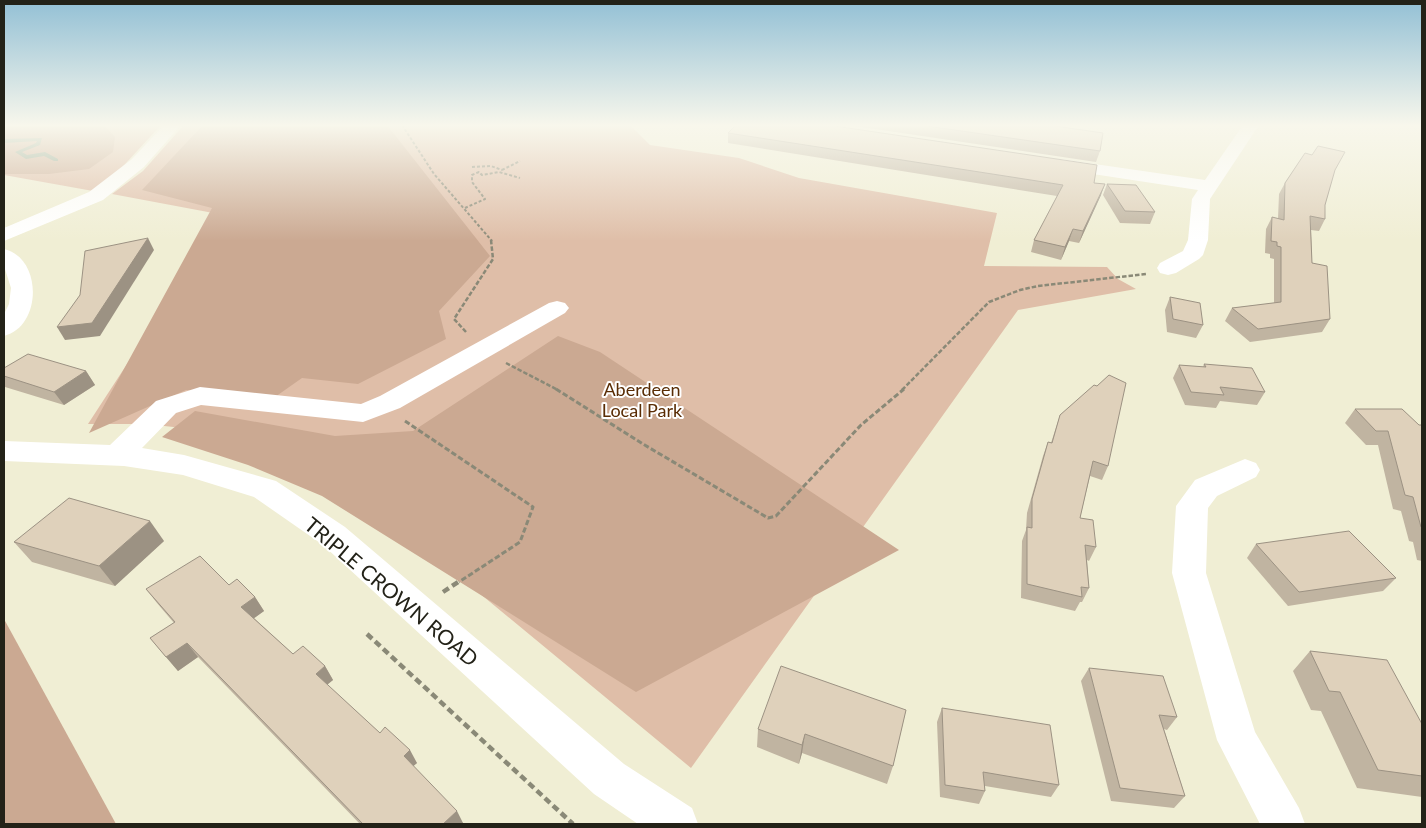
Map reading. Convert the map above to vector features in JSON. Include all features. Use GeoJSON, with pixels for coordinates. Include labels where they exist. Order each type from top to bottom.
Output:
{"type":"FeatureCollection","features":[{"type":"Feature","properties":{"kind":"street"},"geometry":{"type":"LineString","coordinates":[[4,235],[96,196],[137,164]]}},
{"type":"Feature","properties":{"kind":"street"},"geometry":{"type":"LineString","coordinates":[[1062,164],[1209,186]]}},
{"type":"Feature","properties":{"kind":"street"},"geometry":{"type":"LineString","coordinates":[[1168,268],[1192,255],[1198,240],[1201,199],[1224,164]]}},
{"type":"Feature","properties":{"kind":"street"},"geometry":{"type":"LineString","coordinates":[[4,255],[9,258],[20,274],[23,292],[18,311],[4,329]]}},
{"type":"Feature","properties":{"kind":"street"},"geometry":{"type":"LineString","coordinates":[[118,455],[166,407],[200,396],[363,413],[381,406],[557,308]]}},
{"type":"Feature","properties":{"kind":"street","name":"TRIPLE CROWN ROAD"},"geometry":{"type":"LineString","coordinates":[[4,451],[118,455],[184,465],[265,489],[334,536],[609,780],[676,824]]}},
{"type":"Feature","properties":{"kind":"street"},"geometry":{"type":"LineString","coordinates":[[1245,470],[1206,488],[1192,506],[1190,573],[1237,740],[1283,824]]}},
{"type":"Feature","properties":{"kind":"path"},"geometry":{"type":"LineString","coordinates":[[427,164],[492,241],[493,259],[454,319],[482,350],[562,392],[643,444],[768,518],[776,516],[833,453],[861,425],[906,386],[989,302],[1004,295],[1029,288],[1058,283],[1140,276],[1168,268]]}},
{"type":"Feature","properties":{"kind":"path"},"geometry":{"type":"LineString","coordinates":[[513,164],[501,171],[482,175],[476,171],[483,166],[495,166],[501,171],[520,178]]}},
{"type":"Feature","properties":{"kind":"path"},"geometry":{"type":"LineString","coordinates":[[472,167],[480,168]]}},
{"type":"Feature","properties":{"kind":"path"},"geometry":{"type":"LineString","coordinates":[[465,208],[484,202],[485,199],[471,179],[472,175],[479,172]]}},
{"type":"Feature","properties":{"kind":"path"},"geometry":{"type":"LineString","coordinates":[[381,406],[533,507],[520,542],[416,609]]}},
{"type":"Feature","properties":{"kind":"path"},"geometry":{"type":"LineString","coordinates":[[367,634],[573,824]]}},
{"type":"Feature","properties":{"kind":"green space"},"geometry":{"type":"Polygon","coordinates":[[[4,164],[125,164],[115,175],[93,191],[4,175],[4,164]]]}},
{"type":"Feature","properties":{"kind":"green space"},"geometry":{"type":"Polygon","coordinates":[[[4,164],[97,164],[89,169],[49,174],[4,174],[4,164]]]}},
{"type":"Feature","properties":{"kind":"green space","name":"Aberdeen Local Park"},"geometry":{"type":"Polygon","coordinates":[[[150,164],[756,164],[799,178],[997,213],[984,266],[1107,267],[1118,279],[1136,289],[1018,310],[691,768],[357,492],[210,431],[146,424],[88,424],[224,215],[112,194],[143,171],[150,164]]]}},
{"type":"Feature","properties":{"kind":"green space"},"geometry":{"type":"Polygon","coordinates":[[[167,164],[417,164],[490,256],[439,311],[446,339],[358,384],[302,378],[275,397],[186,390],[89,433],[212,208],[142,190],[167,164]]]}},
{"type":"Feature","properties":{"kind":"green space"},"geometry":{"type":"Polygon","coordinates":[[[558,336],[600,352],[899,550],[636,692],[322,496],[248,465],[162,437],[195,411],[335,436],[413,431],[558,336]]]}},
{"type":"Feature","properties":{"kind":"green space"},"geometry":{"type":"Polygon","coordinates":[[[4,619],[116,824],[4,824],[4,619]]]}},
{"type":"Feature","properties":{"kind":"building"},"geometry":{"type":"Polygon","coordinates":[[[925,164],[1097,165],[1094,183],[1105,184],[1083,231],[1073,229],[1065,247],[1034,240],[1063,185],[925,164]]]}},
{"type":"Feature","properties":{"kind":"building"},"geometry":{"type":"Polygon","coordinates":[[[1298,164],[1339,164],[1325,205],[1325,219],[1310,216],[1312,263],[1327,266],[1330,319],[1258,329],[1232,308],[1281,302],[1281,247],[1277,246],[1277,242],[1271,241],[1272,217],[1284,220],[1285,183],[1298,164]]]}},
{"type":"Feature","properties":{"kind":"building"},"geometry":{"type":"Polygon","coordinates":[[[1107,184],[1136,185],[1155,212],[1125,211],[1107,184]]]}},
{"type":"Feature","properties":{"kind":"building"},"geometry":{"type":"Polygon","coordinates":[[[148,238],[92,323],[57,327],[80,295],[85,251],[148,238]]]}},
{"type":"Feature","properties":{"kind":"building"},"geometry":{"type":"Polygon","coordinates":[[[1170,297],[1200,303],[1203,325],[1173,319],[1170,297]]]}},
{"type":"Feature","properties":{"kind":"building"},"geometry":{"type":"Polygon","coordinates":[[[28,354],[86,371],[54,392],[4,376],[4,368],[28,354]]]}},
{"type":"Feature","properties":{"kind":"building"},"geometry":{"type":"Polygon","coordinates":[[[1204,364],[1252,368],[1265,392],[1220,387],[1224,395],[1191,392],[1179,365],[1206,367],[1204,364]]]}},
{"type":"Feature","properties":{"kind":"building"},"geometry":{"type":"Polygon","coordinates":[[[1109,375],[1126,383],[1108,466],[1093,461],[1080,518],[1093,520],[1096,547],[1085,545],[1089,588],[1081,587],[1082,597],[1027,584],[1027,527],[1032,528],[1032,499],[1048,442],[1052,443],[1060,415],[1094,385],[1097,386],[1109,375]]]}},
{"type":"Feature","properties":{"kind":"building"},"geometry":{"type":"Polygon","coordinates":[[[1355,409],[1402,409],[1419,425],[1422,425],[1422,528],[1413,497],[1405,495],[1388,431],[1376,431],[1355,409]]]}},
{"type":"Feature","properties":{"kind":"building"},"geometry":{"type":"Polygon","coordinates":[[[69,498],[150,521],[99,566],[14,542],[69,498]]]}},
{"type":"Feature","properties":{"kind":"building"},"geometry":{"type":"Polygon","coordinates":[[[1349,531],[1396,578],[1299,592],[1256,544],[1349,531]]]}},
{"type":"Feature","properties":{"kind":"building"},"geometry":{"type":"Polygon","coordinates":[[[200,556],[229,585],[237,579],[255,597],[241,607],[293,654],[303,646],[325,666],[316,674],[380,733],[385,727],[410,750],[404,756],[457,811],[443,824],[363,824],[187,643],[166,657],[150,638],[175,622],[146,589],[200,556]]]}},
{"type":"Feature","properties":{"kind":"building"},"geometry":{"type":"Polygon","coordinates":[[[1310,651],[1387,660],[1422,724],[1422,776],[1378,770],[1340,692],[1329,691],[1310,651]]]}},
{"type":"Feature","properties":{"kind":"building"},"geometry":{"type":"Polygon","coordinates":[[[781,666],[906,710],[893,766],[805,734],[802,745],[758,729],[781,666]]]}},
{"type":"Feature","properties":{"kind":"building"},"geometry":{"type":"Polygon","coordinates":[[[1089,668],[1163,676],[1177,717],[1159,715],[1185,796],[1120,788],[1089,668]]]}},
{"type":"Feature","properties":{"kind":"building"},"geometry":{"type":"Polygon","coordinates":[[[942,708],[1050,725],[1059,785],[983,772],[985,791],[945,785],[942,708]]]}}]}
